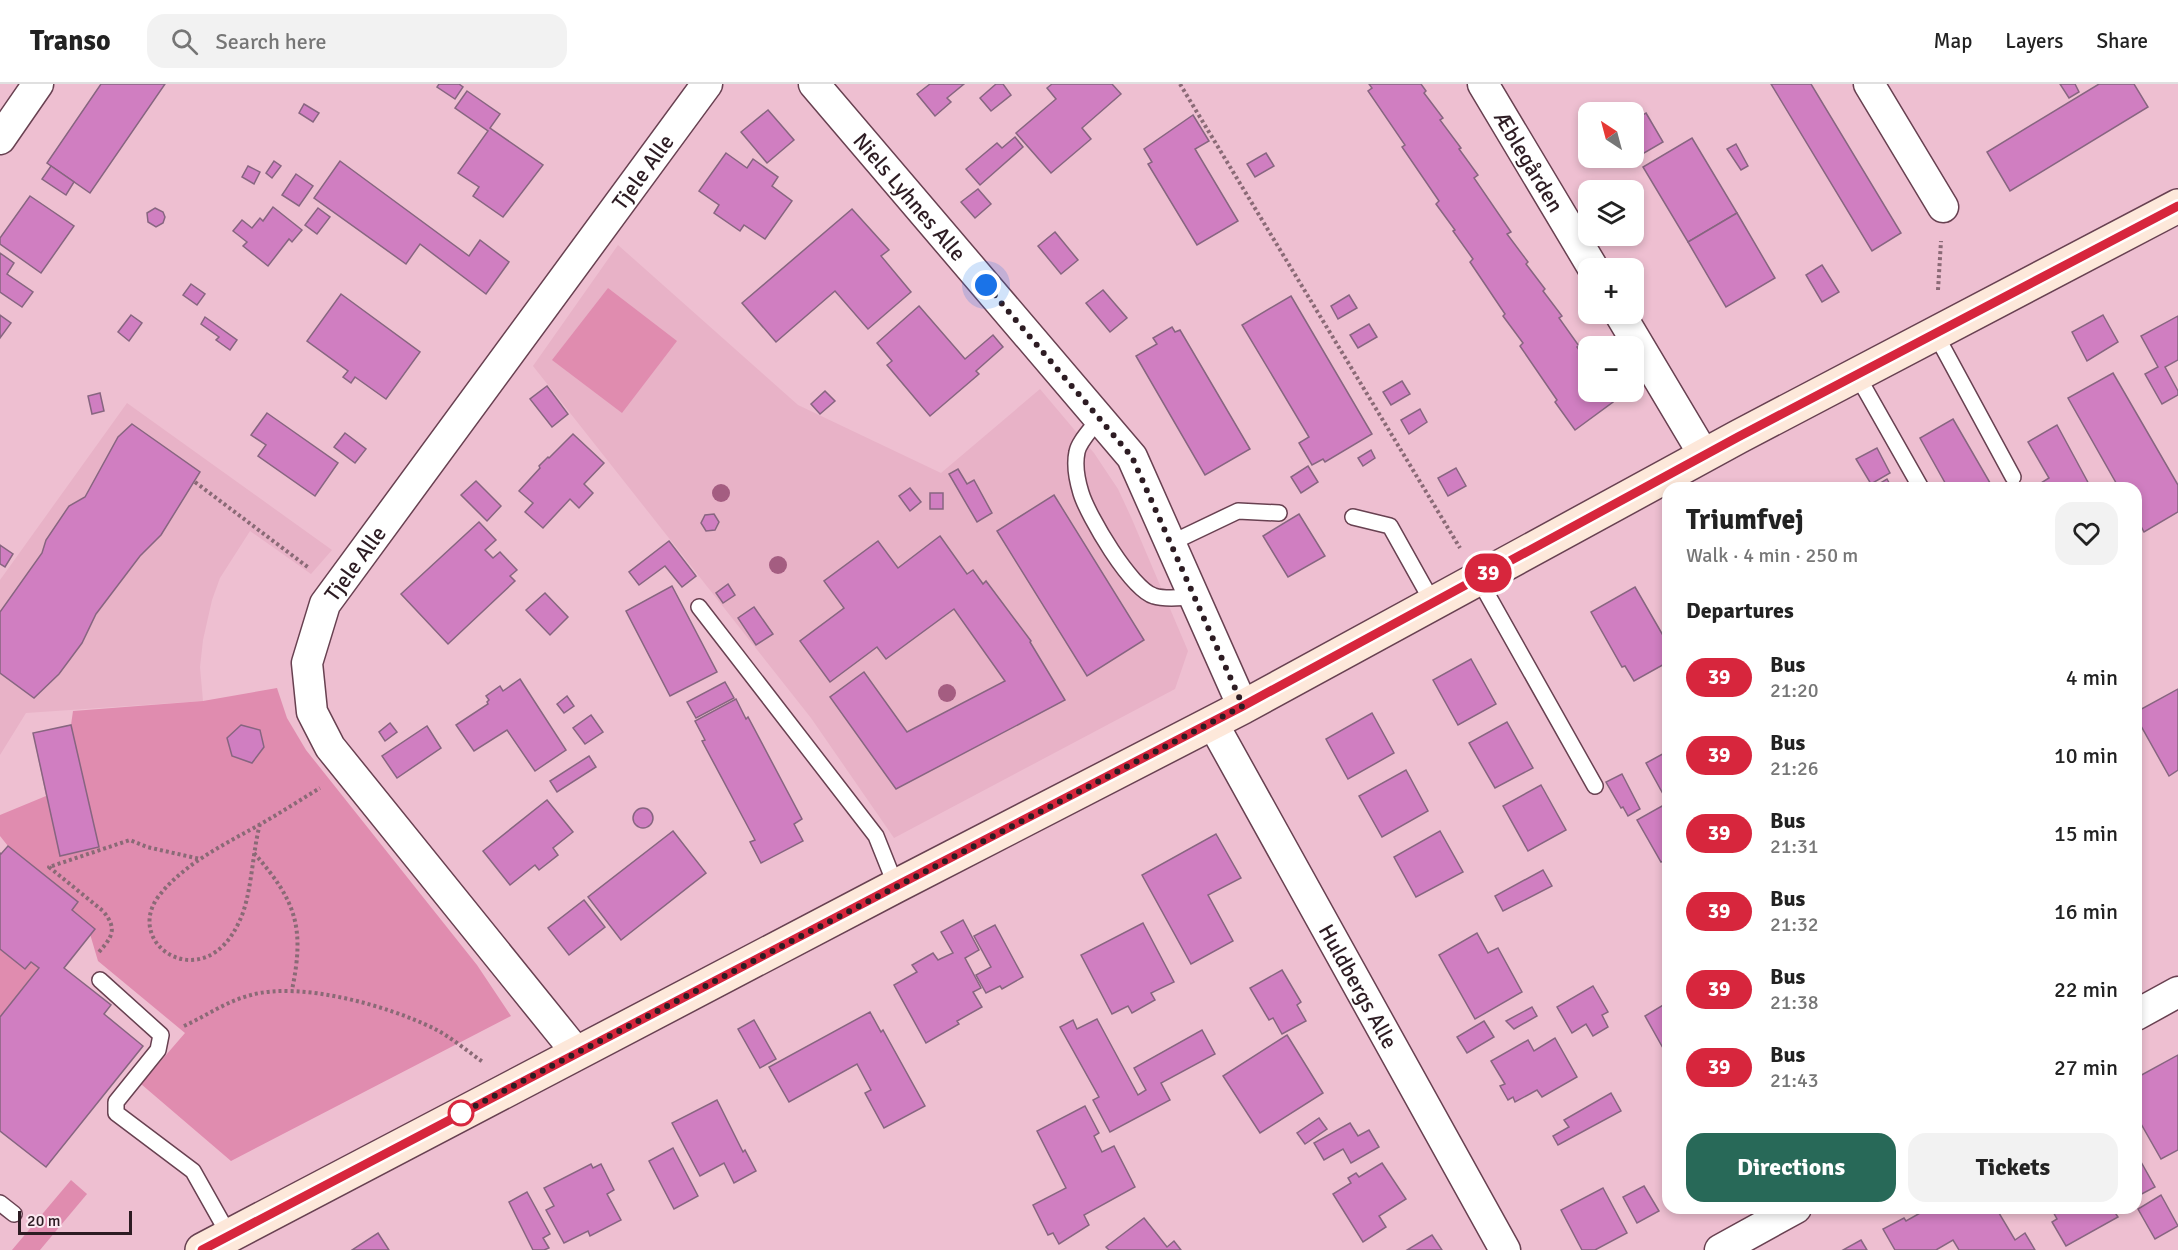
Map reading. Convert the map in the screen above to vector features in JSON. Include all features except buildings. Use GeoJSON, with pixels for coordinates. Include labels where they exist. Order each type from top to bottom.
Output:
{"type":"FeatureCollection","features":[{"type":"Feature","properties":{"kind":"street"},"geometry":{"type":"LineString","coordinates":[[0,139],[38,84]]}},
{"type":"Feature","properties":{"kind":"street","name":"Tjele Alle"},"geometry":{"type":"LineString","coordinates":[[577,1053],[330,747],[312,712],[307,663],[325,604],[336,588],[707,84]]}},
{"type":"Feature","properties":{"kind":"street","name":"Niels Lyhnes Alle"},"geometry":{"type":"LineString","coordinates":[[814,84],[1132,457],[1243,706]]}},
{"type":"Feature","properties":{"kind":"street","name":"Æblegården"},"geometry":{"type":"LineString","coordinates":[[1483,84],[1587,258]]}},
{"type":"Feature","properties":{"kind":"street"},"geometry":{"type":"LineString","coordinates":[[1869,84],[1943,207]]}},
{"type":"Feature","properties":{"kind":"street"},"geometry":{"type":"LineString","coordinates":[[223,1245],[515,1085],[1243,706],[1704,455],[2178,206]]}},
{"type":"Feature","properties":{"kind":"street"},"geometry":{"type":"LineString","coordinates":[[1626,324],[1704,455]]}},
{"type":"Feature","properties":{"kind":"street","name":"Huldbergs Alle"},"geometry":{"type":"LineString","coordinates":[[1212,722],[1505,1250]]}},
{"type":"Feature","properties":{"kind":"street"},"geometry":{"type":"LineString","coordinates":[[2142,1012],[2178,992]]}},
{"type":"Feature","properties":{"kind":"street"},"geometry":{"type":"LineString","coordinates":[[1720,1250],[1785,1214]]}},
{"type":"Feature","properties":{"kind":"lane"},"geometry":{"type":"LineString","coordinates":[[1935,333],[2013,477]]}},
{"type":"Feature","properties":{"kind":"lane"},"geometry":{"type":"LineString","coordinates":[[1857,375],[1918,482]]}},
{"type":"Feature","properties":{"kind":"lane"},"geometry":{"type":"LineString","coordinates":[[1100,418],[1077,449],[1075,467],[1081,495],[1110,549],[1133,581],[1146,593],[1155,597],[1195,597]]}},
{"type":"Feature","properties":{"kind":"lane"},"geometry":{"type":"LineString","coordinates":[[1171,543],[1238,511],[1279,513]]}},
{"type":"Feature","properties":{"kind":"lane"},"geometry":{"type":"LineString","coordinates":[[1353,517],[1390,526],[1433,603]]}},
{"type":"Feature","properties":{"kind":"lane"},"geometry":{"type":"LineString","coordinates":[[1479,578],[1595,786]]}},
{"type":"Feature","properties":{"kind":"lane"},"geometry":{"type":"LineString","coordinates":[[699,607],[876,836],[896,886]]}},
{"type":"Feature","properties":{"kind":"lane"},"geometry":{"type":"LineString","coordinates":[[100,980],[161,1035],[158,1050],[116,1102],[116,1113],[193,1171],[223,1245]]}},
{"type":"Feature","properties":{"kind":"lane"},"geometry":{"type":"LineString","coordinates":[[0,1203],[14,1214]]}},
{"type":"Feature","properties":{"kind":"path"},"geometry":{"type":"LineString","coordinates":[[1180,84],[1479,578]]}},
{"type":"Feature","properties":{"kind":"path"},"geometry":{"type":"LineString","coordinates":[[1935,333],[1943,207]]}},
{"type":"Feature","properties":{"kind":"path"},"geometry":{"type":"LineString","coordinates":[[195,482],[336,588]]}},
{"type":"Feature","properties":{"kind":"path"},"geometry":{"type":"LineString","coordinates":[[260,824],[246,899],[239,922],[231,937],[214,954],[205,958],[188,962],[172,957],[158,944],[151,930],[151,910],[164,891],[200,859],[350,771]]}},
{"type":"Feature","properties":{"kind":"path"},"geometry":{"type":"LineString","coordinates":[[100,980],[85,966],[111,938],[110,920],[103,911],[49,867],[130,840],[147,847],[200,859]]}},
{"type":"Feature","properties":{"kind":"path"},"geometry":{"type":"LineString","coordinates":[[254,852],[279,882],[293,908],[298,943],[292,990]]}},
{"type":"Feature","properties":{"kind":"path"},"geometry":{"type":"LineString","coordinates":[[161,1035],[190,1024],[241,998],[266,992],[292,990],[375,1005],[435,1029],[515,1085]]}},
{"type":"Feature","properties":{"kind":"shaded area"},"geometry":{"type":"Polygon","coordinates":[[[618,245],[798,405],[941,473],[1040,389],[1094,453],[1118,489],[1131,517],[1188,651],[1175,689],[894,838],[811,718],[533,366],[618,245]]]}},
{"type":"Feature","properties":{"kind":"shaded area"},"geometry":{"type":"Polygon","coordinates":[[[608,288],[677,341],[622,413],[552,360],[608,288]]]}},
{"type":"Feature","properties":{"kind":"shaded area"},"geometry":{"type":"Polygon","coordinates":[[[127,403],[332,550],[311,574],[250,531],[220,578],[212,600],[203,640],[200,667],[203,701],[26,713],[0,755],[0,580],[127,403]]]}},
{"type":"Feature","properties":{"kind":"shaded area"},"geometry":{"type":"Polygon","coordinates":[[[277,688],[287,718],[306,750],[477,965],[511,1016],[231,1161],[141,1084],[185,1033],[98,961],[90,934],[72,910],[78,902],[8,846],[0,836],[0,815],[46,796],[33,733],[71,725],[73,711],[203,701],[277,688]]]}},
{"type":"Feature","properties":{"kind":"shaded area"},"geometry":{"type":"Polygon","coordinates":[[[0,949],[25,969],[31,962],[39,968],[0,1017],[0,949]]]}},
{"type":"Feature","properties":{"kind":"shaded area"},"geometry":{"type":"Polygon","coordinates":[[[71,1180],[87,1194],[40,1250],[12,1250],[71,1180]]]}},
{"type":"Feature","properties":{"kind":"bus line","name":"39"},"geometry":{"type":"LineString","coordinates":[[202,1250],[1243,706],[1738,437],[2178,206]]}},
{"type":"Feature","properties":{"kind":"route"},"geometry":{"type":"LineString","coordinates":[[461,1113],[454,1117],[1243,706],[1132,457],[986,285]]}}]}
